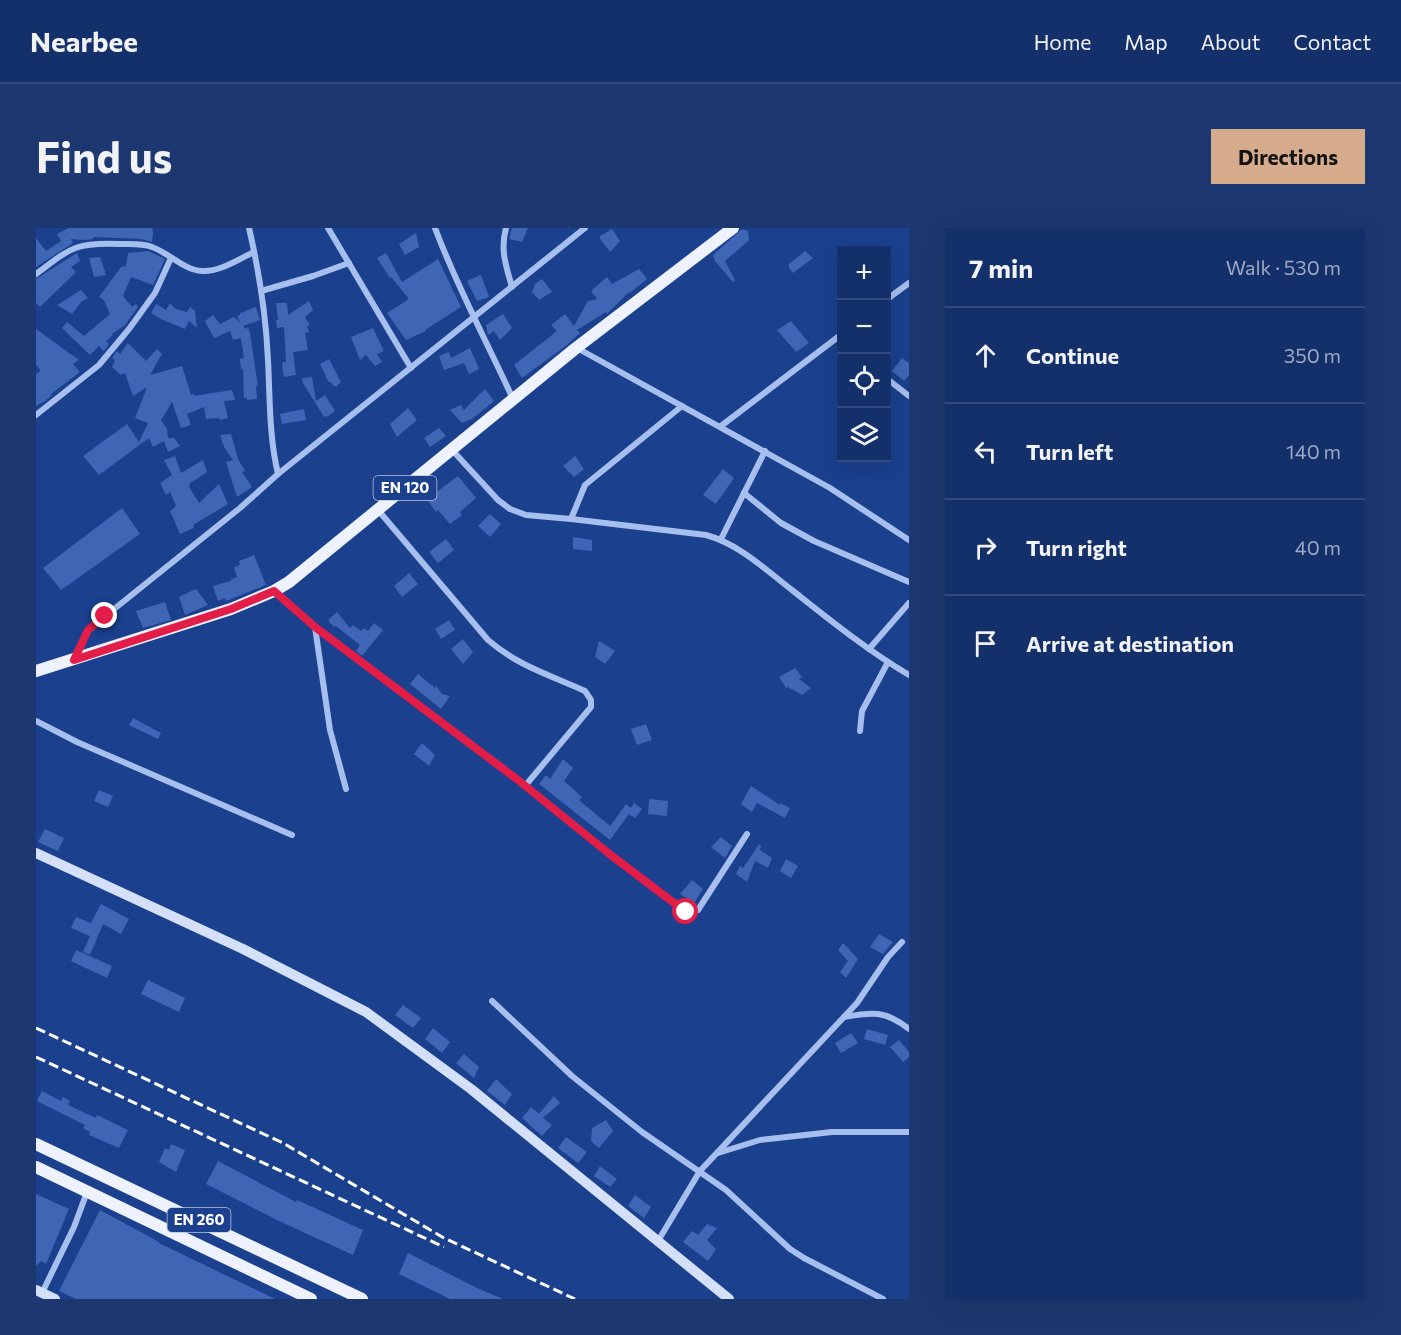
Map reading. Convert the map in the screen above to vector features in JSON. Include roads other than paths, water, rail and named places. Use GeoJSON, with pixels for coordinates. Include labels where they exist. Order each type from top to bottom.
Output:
{"type":"FeatureCollection","features":[{"type":"Feature","properties":{"kind":"main road","name":"EN 120"},"geometry":{"type":"LineString","coordinates":[[36,671],[231,609],[274,591],[305,571],[576,348],[733,228]]}},
{"type":"Feature","properties":{"kind":"main road","name":"EN 260"},"geometry":{"type":"LineString","coordinates":[[36,1144],[362,1299]]}},
{"type":"Feature","properties":{"kind":"main road","name":"EN 260"},"geometry":{"type":"LineString","coordinates":[[36,1167],[311,1299]]}},
{"type":"Feature","properties":{"kind":"main road"},"geometry":{"type":"LineString","coordinates":[[179,1236],[188,1215]]}},
{"type":"Feature","properties":{"kind":"street"},"geometry":{"type":"LineString","coordinates":[[249,228],[266,331],[272,442],[278,474]]}},
{"type":"Feature","properties":{"kind":"street"},"geometry":{"type":"LineString","coordinates":[[328,228],[411,368]]}},
{"type":"Feature","properties":{"kind":"street"},"geometry":{"type":"LineString","coordinates":[[435,228],[473,317],[514,400]]}},
{"type":"Feature","properties":{"kind":"street"},"geometry":{"type":"LineString","coordinates":[[506,228],[503,257],[512,287]]}},
{"type":"Feature","properties":{"kind":"street"},"geometry":{"type":"LineString","coordinates":[[74,660],[88,630],[240,508],[278,474],[585,228]]}},
{"type":"Feature","properties":{"kind":"street"},"geometry":{"type":"LineString","coordinates":[[36,274],[66,251],[78,246],[100,243],[151,246],[197,270],[212,270],[254,252]]}},
{"type":"Feature","properties":{"kind":"street"},"geometry":{"type":"LineString","coordinates":[[36,416],[99,365],[155,293],[171,258]]}},
{"type":"Feature","properties":{"kind":"street"},"geometry":{"type":"LineString","coordinates":[[261,291],[349,263]]}},
{"type":"Feature","properties":{"kind":"street"},"geometry":{"type":"LineString","coordinates":[[891,296],[909,283]]}},
{"type":"Feature","properties":{"kind":"street"},"geometry":{"type":"LineString","coordinates":[[721,426],[837,338]]}},
{"type":"Feature","properties":{"kind":"street"},"geometry":{"type":"LineString","coordinates":[[576,348],[830,488],[909,540]]}},
{"type":"Feature","properties":{"kind":"street"},"geometry":{"type":"LineString","coordinates":[[891,382],[909,396]]}},
{"type":"Feature","properties":{"kind":"street"},"geometry":{"type":"LineString","coordinates":[[571,519],[585,485],[682,406]]}},
{"type":"Feature","properties":{"kind":"street"},"geometry":{"type":"LineString","coordinates":[[453,451],[498,500],[510,509],[526,516],[571,519],[722,539],[869,649],[909,675]]}},
{"type":"Feature","properties":{"kind":"street"},"geometry":{"type":"LineString","coordinates":[[722,539],[765,452]]}},
{"type":"Feature","properties":{"kind":"street"},"geometry":{"type":"LineString","coordinates":[[744,493],[781,523],[814,541],[909,582]]}},
{"type":"Feature","properties":{"kind":"street"},"geometry":{"type":"LineString","coordinates":[[378,510],[488,640],[523,666],[585,691],[591,700],[591,707],[525,786]]}},
{"type":"Feature","properties":{"kind":"street"},"geometry":{"type":"LineString","coordinates":[[274,591],[315,627],[525,786],[620,863],[686,912],[698,910],[747,834]]}},
{"type":"Feature","properties":{"kind":"street"},"geometry":{"type":"LineString","coordinates":[[869,649],[909,603]]}},
{"type":"Feature","properties":{"kind":"street"},"geometry":{"type":"LineString","coordinates":[[315,627],[330,730],[346,789]]}},
{"type":"Feature","properties":{"kind":"street"},"geometry":{"type":"LineString","coordinates":[[860,730],[862,711],[888,662]]}},
{"type":"Feature","properties":{"kind":"street"},"geometry":{"type":"LineString","coordinates":[[36,721],[77,742],[292,835]]}},
{"type":"Feature","properties":{"kind":"street"},"geometry":{"type":"LineString","coordinates":[[36,853],[243,949],[366,1012],[471,1089],[729,1299]]}},
{"type":"Feature","properties":{"kind":"street"},"geometry":{"type":"LineString","coordinates":[[658,1241],[700,1171],[857,1003],[888,957],[903,942]]}},
{"type":"Feature","properties":{"kind":"street"},"geometry":{"type":"LineString","coordinates":[[492,1001],[572,1076],[642,1132],[726,1190],[790,1249],[883,1299]]}},
{"type":"Feature","properties":{"kind":"street"},"geometry":{"type":"LineString","coordinates":[[843,1017],[872,1012],[895,1018],[909,1029]]}},
{"type":"Feature","properties":{"kind":"street"},"geometry":{"type":"LineString","coordinates":[[717,1153],[771,1138],[832,1132],[909,1132]]}},
{"type":"Feature","properties":{"kind":"street"},"geometry":{"type":"LineString","coordinates":[[55,1299],[39,1292],[74,1227],[87,1191]]}},
{"type":"Feature","properties":{"kind":"railway"},"geometry":{"type":"LineString","coordinates":[[36,1028],[283,1143],[444,1238],[575,1299]]}},
{"type":"Feature","properties":{"kind":"railway"},"geometry":{"type":"LineString","coordinates":[[36,1057],[444,1247]]}}]}
